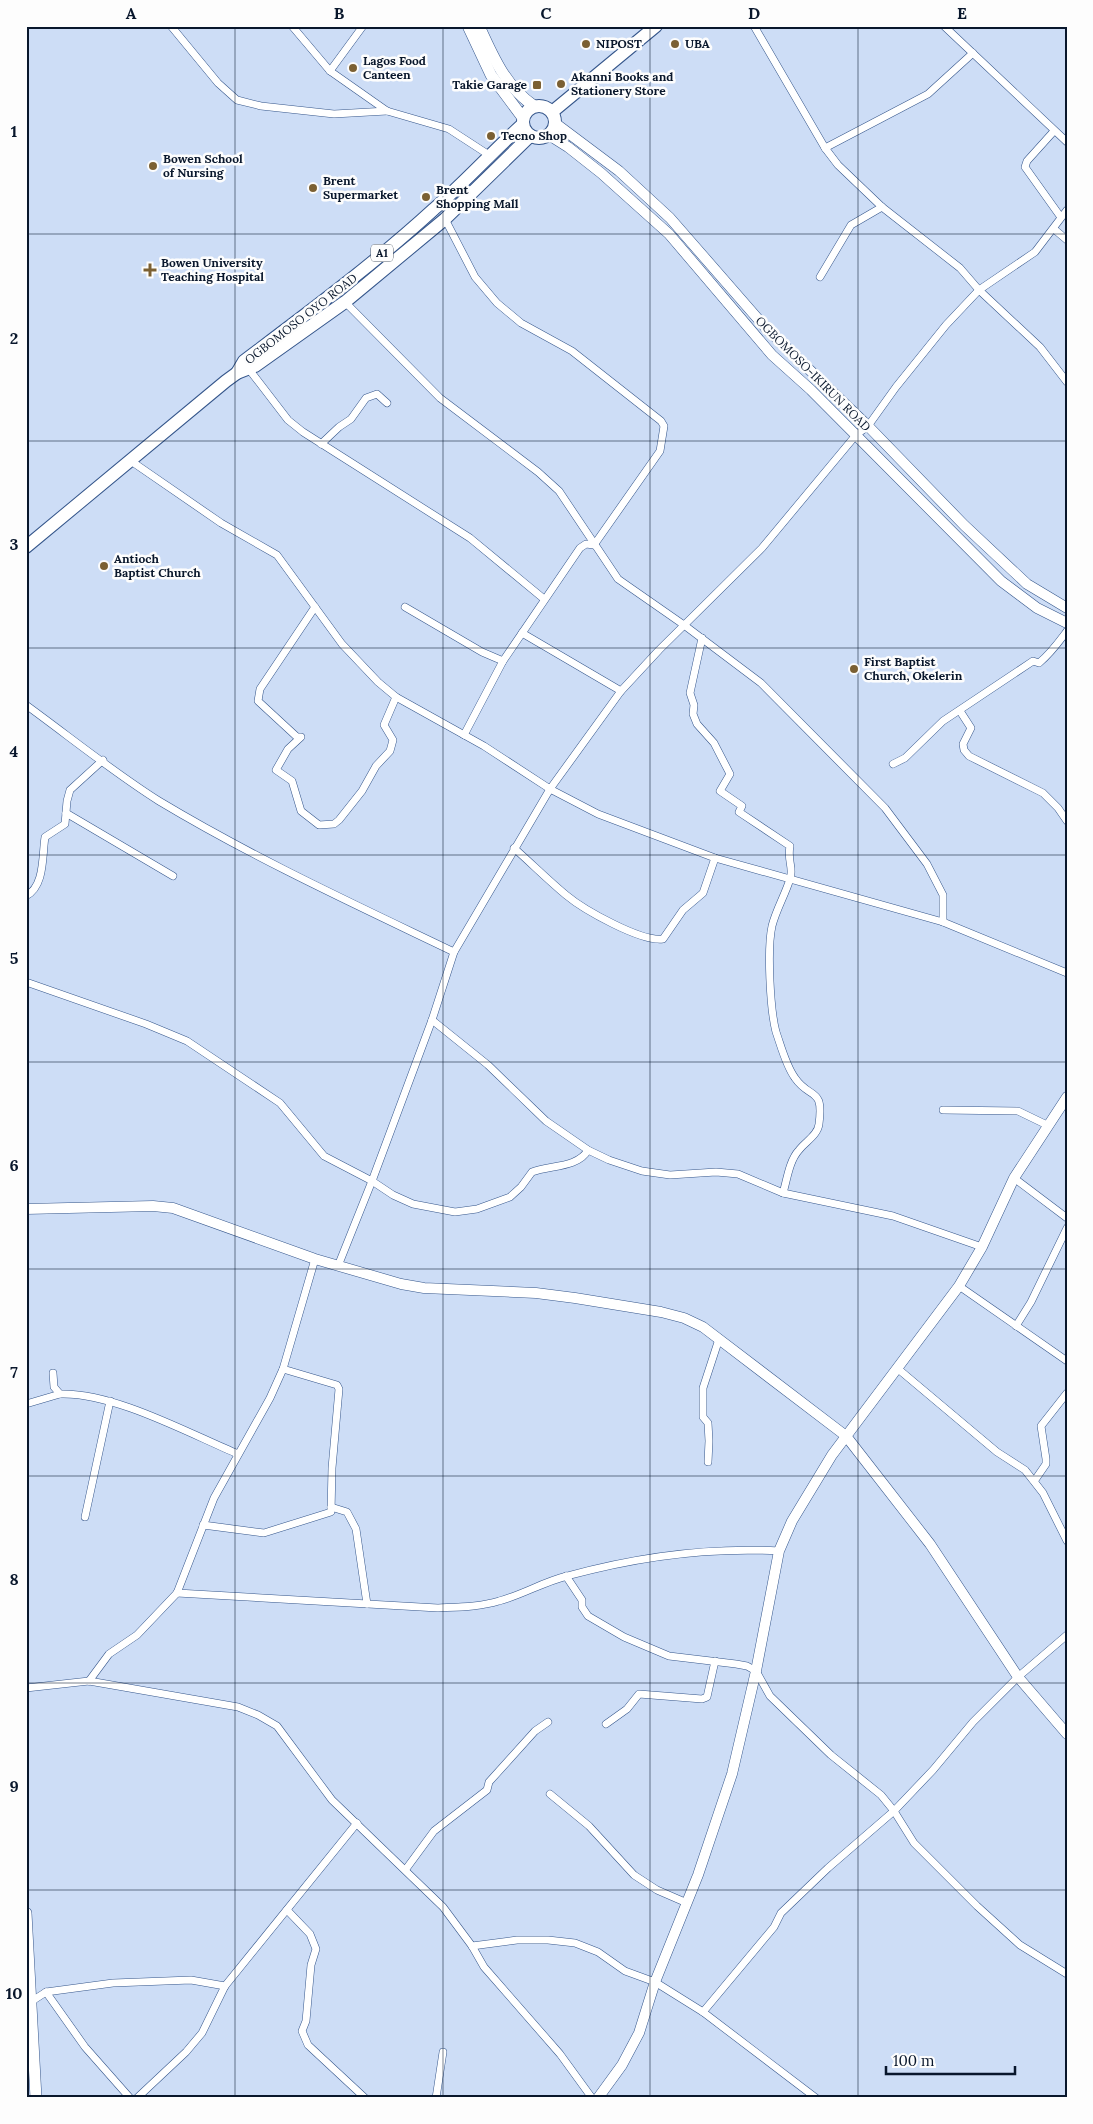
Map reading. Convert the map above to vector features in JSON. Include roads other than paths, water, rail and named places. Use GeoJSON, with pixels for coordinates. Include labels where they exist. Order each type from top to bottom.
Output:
{"type":"FeatureCollection","features":[{"type":"Feature","properties":{"kind":"highway"},"geometry":{"type":"LineString","coordinates":[[525,126],[539,139],[549,135],[554,117],[656,26]]}},
{"type":"Feature","properties":{"kind":"highway","name":"A1"},"geometry":{"type":"LineString","coordinates":[[525,126],[534,106]]}},
{"type":"Feature","properties":{"kind":"highway"},"geometry":{"type":"LineString","coordinates":[[534,106],[546,107],[554,117]]}},
{"type":"Feature","properties":{"kind":"highway","name":"OGBOMOSO OYO ROAD"},"geometry":{"type":"LineString","coordinates":[[26,547],[338,291],[436,208],[489,155],[525,126]]}},
{"type":"Feature","properties":{"kind":"highway","name":"OGBOMOSO OYO ROAD"},"geometry":{"type":"LineString","coordinates":[[243,368],[345,302],[445,219],[525,126]]}},
{"type":"Feature","properties":{"kind":"main road"},"geometry":{"type":"LineString","coordinates":[[468,26],[491,75],[525,126]]}},
{"type":"Feature","properties":{"kind":"main road"},"geometry":{"type":"LineString","coordinates":[[479,26],[506,78],[518,94],[534,106]]}},
{"type":"Feature","properties":{"kind":"main road"},"geometry":{"type":"LineString","coordinates":[[26,1913],[28,2003],[36,2098]]}},
{"type":"Feature","properties":{"kind":"street"},"geometry":{"type":"LineString","coordinates":[[171,26],[218,83],[237,100],[261,106],[334,114],[387,111]]}},
{"type":"Feature","properties":{"kind":"street"},"geometry":{"type":"LineString","coordinates":[[292,26],[330,71],[387,111],[449,129],[489,155]]}},
{"type":"Feature","properties":{"kind":"street"},"geometry":{"type":"LineString","coordinates":[[330,71],[363,26]]}},
{"type":"Feature","properties":{"kind":"street"},"geometry":{"type":"LineString","coordinates":[[754,26],[825,148],[838,165],[882,207],[960,268],[979,290],[1040,347],[1067,382]]}},
{"type":"Feature","properties":{"kind":"street"},"geometry":{"type":"LineString","coordinates":[[944,26],[1067,142]]}},
{"type":"Feature","properties":{"kind":"street"},"geometry":{"type":"LineString","coordinates":[[825,148],[928,94],[973,53]]}},
{"type":"Feature","properties":{"kind":"street","name":"OGBOMOSO-IKIRUN ROAD"},"geometry":{"type":"LineString","coordinates":[[554,117],[619,171],[670,218],[766,327],[868,426],[964,525],[1027,584],[1067,608]]}},
{"type":"Feature","properties":{"kind":"street"},"geometry":{"type":"LineString","coordinates":[[1054,131],[1027,161],[1025,167],[1060,216]]}},
{"type":"Feature","properties":{"kind":"street","name":"OGBOMOSO-IKIRUN ROAD"},"geometry":{"type":"LineString","coordinates":[[549,135],[568,147],[600,173],[656,222],[767,350],[856,434],[1001,580],[1037,608],[1067,623]]}},
{"type":"Feature","properties":{"kind":"street"},"geometry":{"type":"LineString","coordinates":[[820,277],[851,225],[882,207]]}},
{"type":"Feature","properties":{"kind":"street"},"geometry":{"type":"LineString","coordinates":[[338,1266],[432,1020],[454,952],[550,788],[621,691],[659,650],[762,548],[856,434],[868,426],[946,325],[979,290],[1035,252],[1054,229],[1060,216],[1067,210]]}},
{"type":"Feature","properties":{"kind":"street"},"geometry":{"type":"LineString","coordinates":[[445,219],[475,277],[497,303],[521,323],[572,351],[661,421],[664,426],[660,451],[594,545]]}},
{"type":"Feature","properties":{"kind":"street"},"geometry":{"type":"LineString","coordinates":[[1054,229],[1067,240]]}},
{"type":"Feature","properties":{"kind":"street"},"geometry":{"type":"LineString","coordinates":[[345,302],[440,398],[538,472],[560,491],[618,579],[702,638],[761,684],[885,808],[908,836],[943,895],[943,922]]}},
{"type":"Feature","properties":{"kind":"street"},"geometry":{"type":"LineString","coordinates":[[243,368],[288,420],[321,444],[455,528],[544,599]]}},
{"type":"Feature","properties":{"kind":"street"},"geometry":{"type":"LineString","coordinates":[[321,444],[339,427],[352,419],[366,398],[372,394],[377,394],[387,403]]}},
{"type":"Feature","properties":{"kind":"street"},"geometry":{"type":"LineString","coordinates":[[132,461],[221,522],[276,555],[342,644],[378,682],[396,697],[464,735],[550,788],[598,814],[715,858],[943,922],[1067,973]]}},
{"type":"Feature","properties":{"kind":"street"},"geometry":{"type":"LineString","coordinates":[[464,735],[503,661],[544,599],[580,548],[586,544],[594,545]]}},
{"type":"Feature","properties":{"kind":"street"},"geometry":{"type":"LineString","coordinates":[[316,607],[260,689],[258,702],[297,737],[301,738],[288,750],[276,770],[292,781],[301,811],[319,825],[334,824],[338,820],[362,791],[376,766],[390,751],[393,740],[384,725],[396,697]]}},
{"type":"Feature","properties":{"kind":"street"},"geometry":{"type":"LineString","coordinates":[[406,607],[482,652],[503,661]]}},
{"type":"Feature","properties":{"kind":"street"},"geometry":{"type":"LineString","coordinates":[[893,764],[905,758],[943,721],[1033,661],[1039,662],[1044,659],[1052,652],[1067,631]]}},
{"type":"Feature","properties":{"kind":"street"},"geometry":{"type":"LineString","coordinates":[[522,633],[621,691]]}},
{"type":"Feature","properties":{"kind":"street"},"geometry":{"type":"LineString","coordinates":[[702,638],[690,693],[697,724],[711,738],[730,774],[720,792],[742,806],[739,812],[790,846],[788,861],[792,870],[775,917],[770,941],[769,966],[776,1031],[794,1077],[816,1094],[820,1112],[819,1126],[795,1155],[783,1193]]}},
{"type":"Feature","properties":{"kind":"street"},"geometry":{"type":"LineString","coordinates":[[26,705],[157,799],[219,836],[288,872],[454,952]]}},
{"type":"Feature","properties":{"kind":"street"},"geometry":{"type":"LineString","coordinates":[[960,711],[971,728],[963,744],[964,750],[969,756],[1043,794],[1058,808],[1067,821]]}},
{"type":"Feature","properties":{"kind":"street"},"geometry":{"type":"LineString","coordinates":[[26,896],[36,888],[40,877],[46,837],[65,824],[67,800],[70,790],[103,760]]}},
{"type":"Feature","properties":{"kind":"street"},"geometry":{"type":"LineString","coordinates":[[66,813],[173,876]]}},
{"type":"Feature","properties":{"kind":"street"},"geometry":{"type":"LineString","coordinates":[[514,848],[567,897],[637,936],[653,940],[663,939],[682,910],[703,893],[715,858]]}},
{"type":"Feature","properties":{"kind":"street"},"geometry":{"type":"LineString","coordinates":[[26,982],[146,1024],[187,1041],[280,1103],[324,1156],[372,1181],[388,1193],[413,1204],[466,1212],[499,1203],[522,1187],[532,1172],[542,1168],[576,1162],[585,1156],[588,1150]]}},
{"type":"Feature","properties":{"kind":"street"},"geometry":{"type":"LineString","coordinates":[[432,1020],[488,1065],[546,1121],[588,1150],[609,1160],[642,1171],[670,1174],[716,1172],[738,1174],[783,1193],[892,1216],[982,1247]]}},
{"type":"Feature","properties":{"kind":"street"},"geometry":{"type":"LineString","coordinates":[[598,2098],[630,2052],[639,2033],[655,1982],[698,1875],[732,1774],[756,1671],[779,1551],[807,1493],[846,1436],[958,1286],[982,1247],[1014,1178],[1067,1097]]}},
{"type":"Feature","properties":{"kind":"street"},"geometry":{"type":"LineString","coordinates":[[943,1110],[1018,1111],[1047,1125]]}},
{"type":"Feature","properties":{"kind":"street"},"geometry":{"type":"LineString","coordinates":[[1014,1178],[1067,1218]]}},
{"type":"Feature","properties":{"kind":"street"},"geometry":{"type":"LineString","coordinates":[[26,1209],[153,1206],[174,1208],[315,1259],[401,1284],[424,1288],[536,1293],[660,1312],[684,1318],[703,1327],[846,1436],[930,1544],[1018,1677],[1067,1734]]}},
{"type":"Feature","properties":{"kind":"street"},"geometry":{"type":"LineString","coordinates":[[1016,1326],[1031,1302],[1067,1228]]}},
{"type":"Feature","properties":{"kind":"street"},"geometry":{"type":"LineString","coordinates":[[88,1681],[109,1654],[137,1635],[177,1593],[214,1498],[270,1398],[283,1369],[315,1259]]}},
{"type":"Feature","properties":{"kind":"street"},"geometry":{"type":"LineString","coordinates":[[958,1286],[1067,1361]]}},
{"type":"Feature","properties":{"kind":"street"},"geometry":{"type":"LineString","coordinates":[[708,1462],[710,1441],[708,1423],[703,1417],[703,1388],[719,1339]]}},
{"type":"Feature","properties":{"kind":"street"},"geometry":{"type":"LineString","coordinates":[[897,1368],[1035,1480],[1067,1541]]}},
{"type":"Feature","properties":{"kind":"street"},"geometry":{"type":"LineString","coordinates":[[203,1525],[264,1533],[331,1512],[332,1468],[339,1389],[337,1385],[283,1369]]}},
{"type":"Feature","properties":{"kind":"street"},"geometry":{"type":"LineString","coordinates":[[52,1372],[54,1387],[60,1394]]}},
{"type":"Feature","properties":{"kind":"street"},"geometry":{"type":"LineString","coordinates":[[26,1404],[60,1394],[74,1393],[110,1401],[238,1454]]}},
{"type":"Feature","properties":{"kind":"street"},"geometry":{"type":"LineString","coordinates":[[1035,1480],[1046,1464],[1041,1426],[1067,1393]]}},
{"type":"Feature","properties":{"kind":"street"},"geometry":{"type":"LineString","coordinates":[[85,1517],[110,1401]]}},
{"type":"Feature","properties":{"kind":"street"},"geometry":{"type":"LineString","coordinates":[[331,1507],[347,1512],[356,1530],[367,1604]]}},
{"type":"Feature","properties":{"kind":"street"},"geometry":{"type":"LineString","coordinates":[[177,1593],[438,1608],[474,1606],[499,1601],[566,1576],[682,1552],[736,1549],[779,1551]]}},
{"type":"Feature","properties":{"kind":"street"},"geometry":{"type":"LineString","coordinates":[[566,1576],[582,1600],[582,1607],[588,1616],[624,1637],[669,1656],[715,1660],[747,1666],[756,1671],[770,1696],[831,1755],[881,1796],[894,1811],[914,1843],[977,1906],[1020,1945],[1067,1974]]}},
{"type":"Feature","properties":{"kind":"street"},"geometry":{"type":"LineString","coordinates":[[703,2012],[774,1927],[781,1913],[828,1868],[894,1811],[933,1770],[973,1722],[1018,1677],[1067,1634]]}},
{"type":"Feature","properties":{"kind":"street"},"geometry":{"type":"LineString","coordinates":[[606,1724],[627,1709],[639,1694],[702,1698],[707,1696],[715,1660]]}},
{"type":"Feature","properties":{"kind":"street"},"geometry":{"type":"LineString","coordinates":[[26,1688],[88,1681],[238,1707],[258,1715],[277,1726],[332,1800],[406,1869],[443,1907],[472,1946],[484,1967],[554,2048],[592,2098]]}},
{"type":"Feature","properties":{"kind":"street"},"geometry":{"type":"LineString","coordinates":[[406,1869],[434,1831],[487,1790],[489,1782],[494,1776],[535,1732],[548,1722]]}},
{"type":"Feature","properties":{"kind":"street"},"geometry":{"type":"LineString","coordinates":[[550,1794],[589,1826],[634,1875],[657,1890],[687,1903]]}},
{"type":"Feature","properties":{"kind":"street"},"geometry":{"type":"LineString","coordinates":[[137,2098],[186,2052],[202,2033],[225,1986],[357,1823]]}},
{"type":"Feature","properties":{"kind":"street"},"geometry":{"type":"LineString","coordinates":[[286,1910],[310,1934],[316,1949],[311,1965],[306,2021],[302,2031],[308,2045],[365,2098]]}},
{"type":"Feature","properties":{"kind":"street"},"geometry":{"type":"LineString","coordinates":[[472,1946],[517,1940],[548,1940],[575,1943],[598,1952],[625,1971],[655,1982],[703,2012],[816,2098]]}},
{"type":"Feature","properties":{"kind":"street"},"geometry":{"type":"LineString","coordinates":[[28,2003],[46,1992],[113,1982],[191,1980],[225,1986]]}},
{"type":"Feature","properties":{"kind":"street"},"geometry":{"type":"LineString","coordinates":[[46,1992],[85,2047],[130,2098]]}},
{"type":"Feature","properties":{"kind":"street"},"geometry":{"type":"LineString","coordinates":[[436,2098],[443,2052]]}},
{"type":"Feature","properties":{"kind":"place","name":"NIPOST"},"geometry":{"type":"Point","coordinates":[586,44]}},
{"type":"Feature","properties":{"kind":"place","name":"UBA"},"geometry":{"type":"Point","coordinates":[675,44]}},
{"type":"Feature","properties":{"kind":"place","name":"Lagos Food Canteen"},"geometry":{"type":"Point","coordinates":[353,68]}},
{"type":"Feature","properties":{"kind":"place","name":"Akanni Books and Stationery Store"},"geometry":{"type":"Point","coordinates":[561,84]}},
{"type":"Feature","properties":{"kind":"place","name":"Takie Garage"},"geometry":{"type":"Point","coordinates":[537,85]}},
{"type":"Feature","properties":{"kind":"place","name":"Tecno Shop"},"geometry":{"type":"Point","coordinates":[491,136]}},
{"type":"Feature","properties":{"kind":"place","name":"Bowen School of Nursing"},"geometry":{"type":"Point","coordinates":[153,166]}},
{"type":"Feature","properties":{"kind":"place","name":"Brent Supermarket"},"geometry":{"type":"Point","coordinates":[313,188]}},
{"type":"Feature","properties":{"kind":"place","name":"Brent Shopping Mall"},"geometry":{"type":"Point","coordinates":[426,197]}},
{"type":"Feature","properties":{"kind":"place","name":"Bowen University Teaching Hospital"},"geometry":{"type":"Point","coordinates":[150,270]}},
{"type":"Feature","properties":{"kind":"place","name":"Antioch Baptist Church"},"geometry":{"type":"Point","coordinates":[104,566]}},
{"type":"Feature","properties":{"kind":"place","name":"First Baptist Church, Okelerin"},"geometry":{"type":"Point","coordinates":[854,669]}}]}
